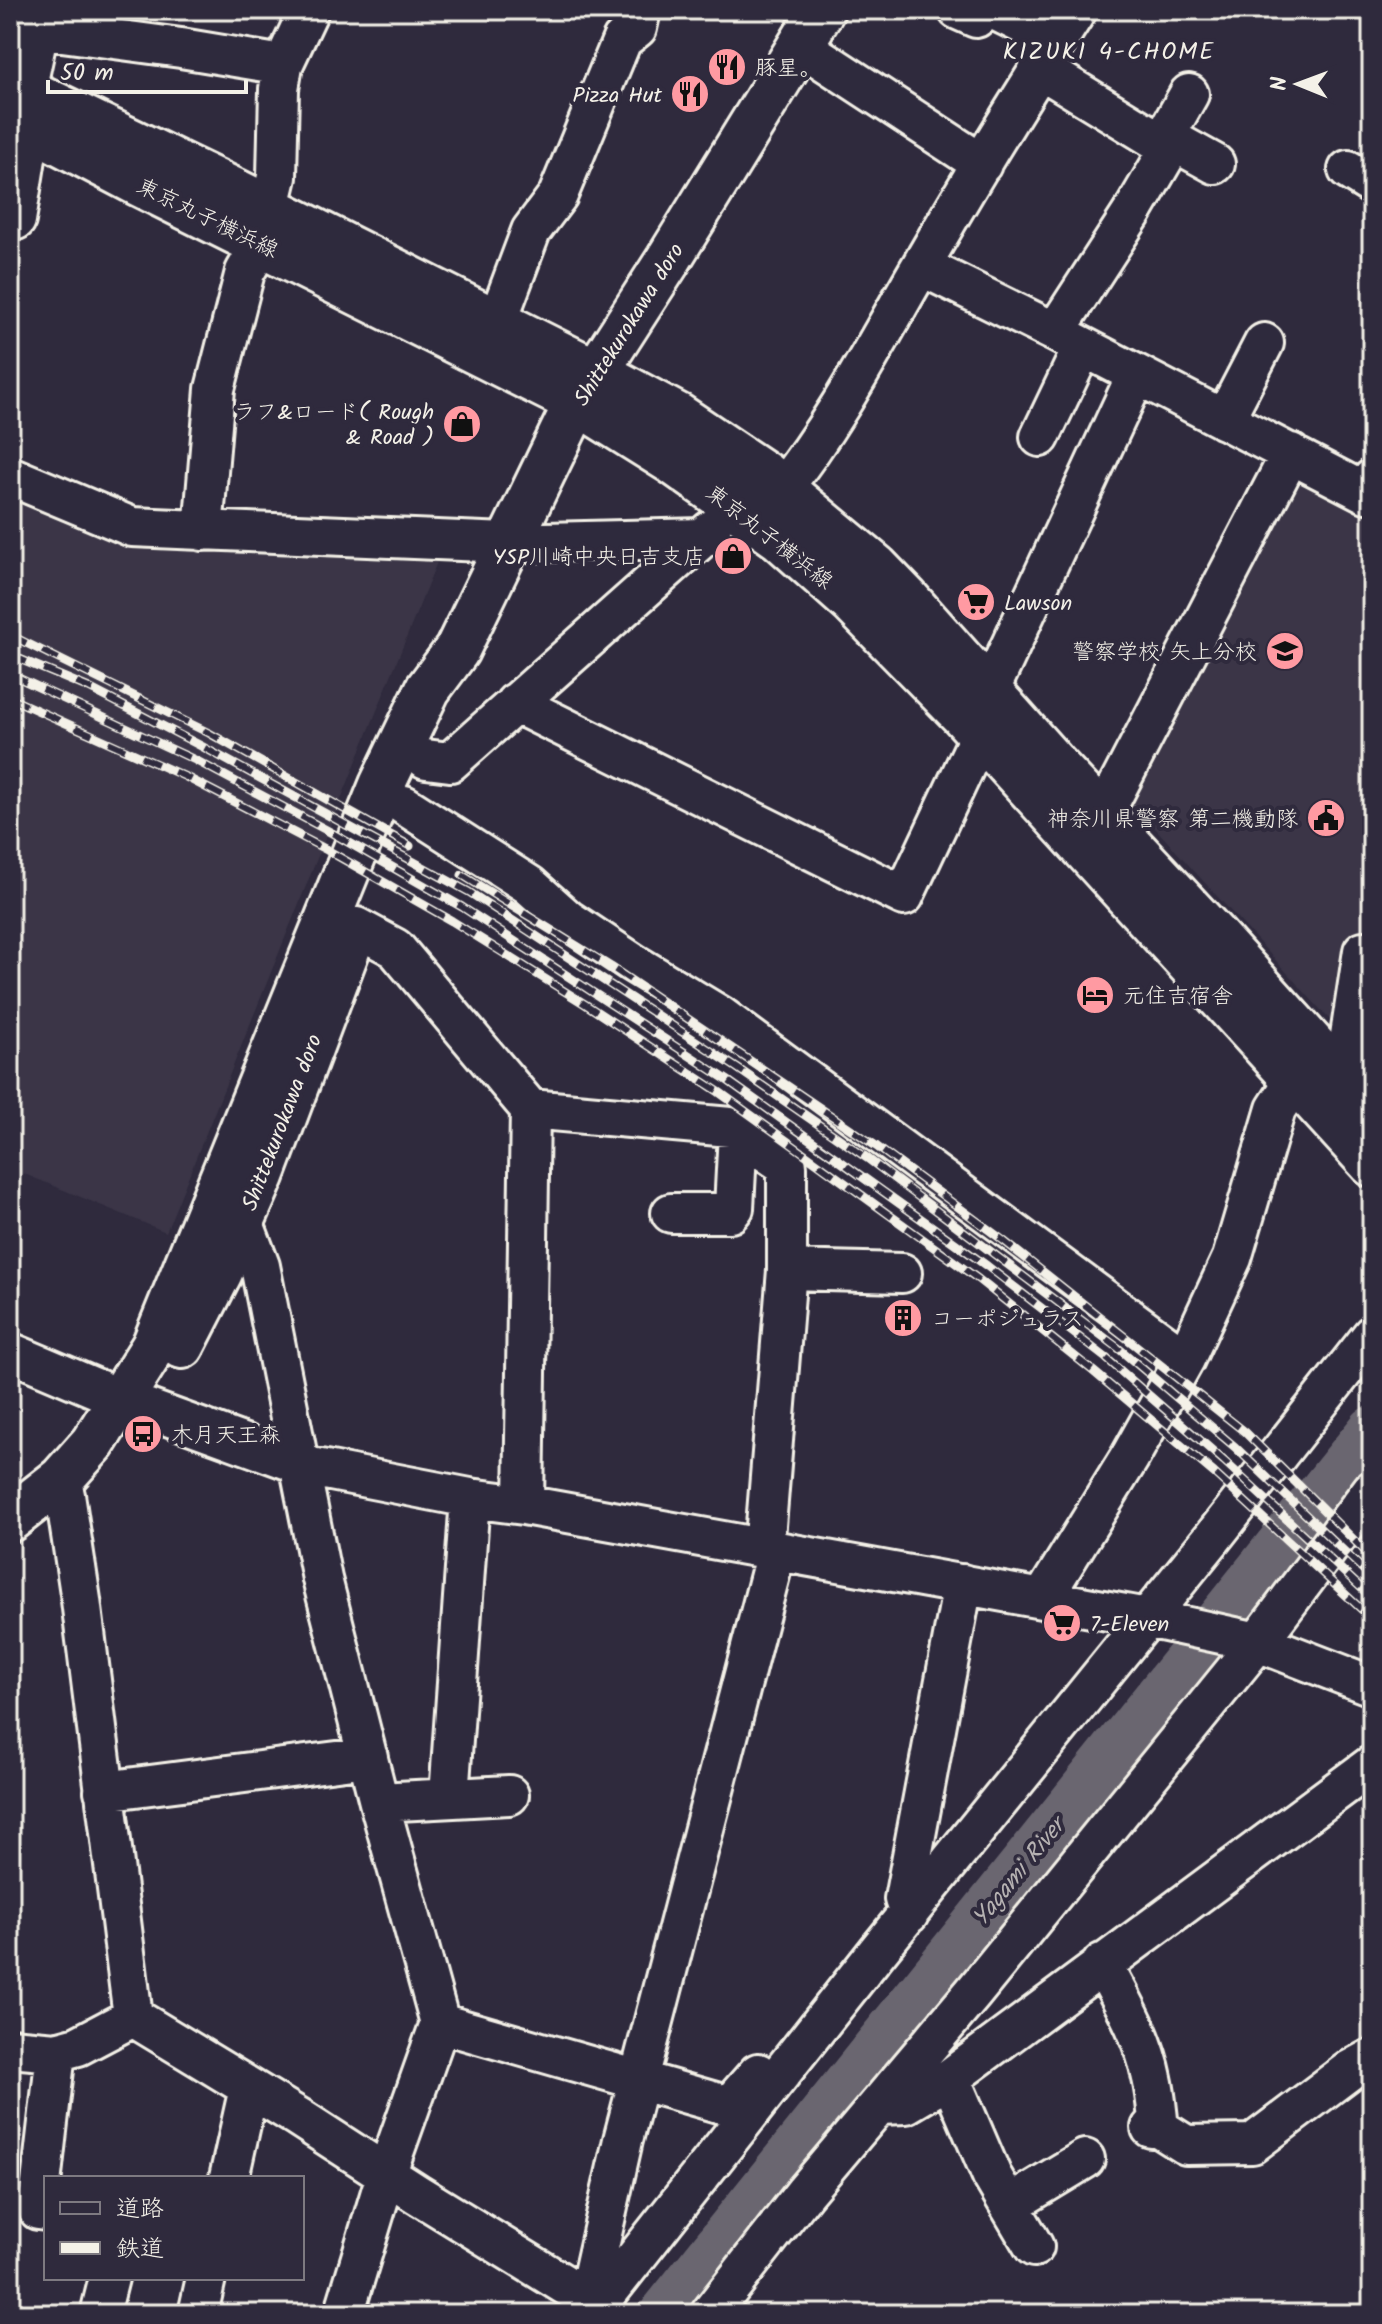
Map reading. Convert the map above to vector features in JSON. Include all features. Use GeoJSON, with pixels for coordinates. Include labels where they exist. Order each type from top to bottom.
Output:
{"type":"FeatureCollection","features":[{"type":"Feature","properties":{"kind":"main road","name":"Shittekurokawa doro"},"geometry":{"type":"LineString","coordinates":[[10,1539],[65,1495],[108,1450],[131,1402],[382,785],[428,689],[457,650],[586,387],[667,262],[811,27]]}},
{"type":"Feature","properties":{"kind":"main road","name":"東京丸子横浜線"},"geometry":{"type":"LineString","coordinates":[[21,105],[586,387],[707,434],[782,489],[876,567],[1214,935],[1351,1105],[1372,1164]]}},
{"type":"Feature","properties":{"kind":"main road","name":"東京丸子横浜線"},"geometry":{"type":"LineString","coordinates":[[265,226],[497,322],[586,387],[673,462],[780,538],[888,638],[1295,1080],[1351,1105]]}},
{"type":"Feature","properties":{"kind":"main road","name":"Shittekurokawa doro"},"geometry":{"type":"LineString","coordinates":[[10,1519],[61,1479],[178,1355],[262,1176],[356,927],[404,805],[426,759],[449,692],[457,650]]}},
{"type":"Feature","properties":{"kind":"street"},"geometry":{"type":"LineString","coordinates":[[203,531],[215,389],[245,272],[265,226],[277,177],[279,89],[283,65],[309,10]]}},
{"type":"Feature","properties":{"kind":"street"},"geometry":{"type":"LineString","coordinates":[[497,322],[531,231],[558,195],[622,40],[637,28],[641,10]]}},
{"type":"Feature","properties":{"kind":"street"},"geometry":{"type":"LineString","coordinates":[[958,10],[976,18],[985,10]]}},
{"type":"Feature","properties":{"kind":"street"},"geometry":{"type":"LineString","coordinates":[[994,10],[1166,145],[1177,143],[1215,164]]}},
{"type":"Feature","properties":{"kind":"street"},"geometry":{"type":"LineString","coordinates":[[782,489],[860,374],[921,266],[1077,10]]}},
{"type":"Feature","properties":{"kind":"street"},"geometry":{"type":"LineString","coordinates":[[811,27],[982,164]]}},
{"type":"Feature","properties":{"kind":"street"},"geometry":{"type":"LineString","coordinates":[[10,220],[16,220],[27,152],[21,105],[24,28],[181,48],[283,65]]}},
{"type":"Feature","properties":{"kind":"street"},"geometry":{"type":"LineString","coordinates":[[1040,437],[1069,339],[1189,94]]}},
{"type":"Feature","properties":{"kind":"street"},"geometry":{"type":"LineString","coordinates":[[921,266],[1366,493],[1372,479]]}},
{"type":"Feature","properties":{"kind":"street"},"geometry":{"type":"LineString","coordinates":[[1224,420],[1264,343]]}},
{"type":"Feature","properties":{"kind":"street"},"geometry":{"type":"LineString","coordinates":[[989,692],[1136,376]]}},
{"type":"Feature","properties":{"kind":"street"},"geometry":{"type":"LineString","coordinates":[[1103,815],[1291,453]]}},
{"type":"Feature","properties":{"kind":"street"},"geometry":{"type":"LineString","coordinates":[[10,476],[132,527],[507,543],[703,538]]}},
{"type":"Feature","properties":{"kind":"street"},"geometry":{"type":"LineString","coordinates":[[426,759],[450,762],[703,538],[734,504]]}},
{"type":"Feature","properties":{"kind":"street"},"geometry":{"type":"LineString","coordinates":[[515,703],[904,896],[980,735]]}},
{"type":"Feature","properties":{"kind":"street"},"geometry":{"type":"LineString","coordinates":[[404,805],[529,885],[567,919],[607,946],[719,1015],[1185,1359]]}},
{"type":"Feature","properties":{"kind":"street"},"geometry":{"type":"LineString","coordinates":[[356,927],[395,948],[530,1109],[524,1505]]}},
{"type":"Feature","properties":{"kind":"street"},"geometry":{"type":"LineString","coordinates":[[1351,1105],[1363,951]]}},
{"type":"Feature","properties":{"kind":"street"},"geometry":{"type":"LineString","coordinates":[[1043,1598],[1130,1457],[1185,1359],[1232,1258],[1276,1109],[1295,1080]]}},
{"type":"Feature","properties":{"kind":"street"},"geometry":{"type":"LineString","coordinates":[[530,1109],[730,1127],[787,1166],[787,1270],[770,1551],[604,2219],[599,2308]]}},
{"type":"Feature","properties":{"kind":"street"},"geometry":{"type":"LineString","coordinates":[[671,1213],[730,1213],[734,1208],[738,1132]]}},
{"type":"Feature","properties":{"kind":"street"},"geometry":{"type":"LineString","coordinates":[[243,1221],[260,1266],[322,1579],[440,2023],[387,2172],[344,2314]]}},
{"type":"Feature","properties":{"kind":"street"},"geometry":{"type":"LineString","coordinates":[[787,1270],[902,1273]]}},
{"type":"Feature","properties":{"kind":"street"},"geometry":{"type":"LineString","coordinates":[[440,2023],[729,2106],[1155,1620],[1372,1335]]}},
{"type":"Feature","properties":{"kind":"street"},"geometry":{"type":"LineString","coordinates":[[10,1352],[131,1402],[298,1463],[470,1498],[524,1505],[1155,1620],[1250,1641],[1372,1686]]}},
{"type":"Feature","properties":{"kind":"street"},"geometry":{"type":"LineString","coordinates":[[710,2314],[805,2192],[973,1993],[1372,1490]]}},
{"type":"Feature","properties":{"kind":"street"},"geometry":{"type":"LineString","coordinates":[[65,1495],[133,2017]]}},
{"type":"Feature","properties":{"kind":"street"},"geometry":{"type":"LineString","coordinates":[[449,1797],[470,1498]]}},
{"type":"Feature","properties":{"kind":"street"},"geometry":{"type":"LineString","coordinates":[[599,2308],[906,1906],[963,1584]]}},
{"type":"Feature","properties":{"kind":"street"},"geometry":{"type":"LineString","coordinates":[[104,1791],[368,1757]]}},
{"type":"Feature","properties":{"kind":"street"},"geometry":{"type":"LineString","coordinates":[[879,2105],[906,2104],[950,2078],[1372,1765]]}},
{"type":"Feature","properties":{"kind":"street"},"geometry":{"type":"LineString","coordinates":[[379,1802],[509,1795]]}},
{"type":"Feature","properties":{"kind":"street"},"geometry":{"type":"LineString","coordinates":[[1102,1963],[1145,2050],[1153,2078],[1155,2128],[1186,2145],[1252,2144],[1350,2070],[1372,2058]]}},
{"type":"Feature","properties":{"kind":"street"},"geometry":{"type":"LineString","coordinates":[[10,2048],[56,2052],[78,2046],[133,2017]]}},
{"type":"Feature","properties":{"kind":"street"},"geometry":{"type":"LineString","coordinates":[[133,2017],[387,2172],[599,2308]]}},
{"type":"Feature","properties":{"kind":"street"},"geometry":{"type":"LineString","coordinates":[[44,2211],[38,2210],[56,2052]]}},
{"type":"Feature","properties":{"kind":"street"},"geometry":{"type":"LineString","coordinates":[[950,2078],[992,2176],[1034,2247]]}},
{"type":"Feature","properties":{"kind":"street"},"geometry":{"type":"LineString","coordinates":[[229,2176],[249,2088]]}},
{"type":"Feature","properties":{"kind":"street"},"geometry":{"type":"LineString","coordinates":[[1009,2205],[1085,2159]]}},
{"type":"Feature","properties":{"kind":"street"},"geometry":{"type":"LineString","coordinates":[[100,2314],[108,2280]]}},
{"type":"Feature","properties":{"kind":"street"},"geometry":{"type":"LineString","coordinates":[[198,2314],[206,2280]]}},
{"type":"Feature","properties":{"kind":"shaded area","name":"警察学校 矢上分校"},"geometry":{"type":"Polygon","coordinates":[[[1289,475],[1372,505],[1372,1066],[1125,795],[1289,475]]]}},
{"type":"Feature","properties":{"kind":"shaded area"},"geometry":{"type":"Polygon","coordinates":[[[10,493],[132,543],[214,550],[430,554],[437,562],[166,1232],[10,1168],[10,493]]]}},
{"type":"Feature","properties":{"kind":"waterway","name":"Yagami River"},"geometry":{"type":"LineString","coordinates":[[663,2314],[1372,1430]]}},
{"type":"Feature","properties":{"kind":"railway"},"geometry":{"type":"LineString","coordinates":[[10,635],[209,733],[410,846]]}},
{"type":"Feature","properties":{"kind":"railway"},"geometry":{"type":"LineString","coordinates":[[10,655],[89,688],[469,892],[737,1068],[867,1158],[1117,1347],[1235,1447],[1372,1578]]}},
{"type":"Feature","properties":{"kind":"railway"},"geometry":{"type":"LineString","coordinates":[[10,674],[195,760],[332,833],[462,907],[727,1080],[987,1266],[1106,1358],[1224,1461],[1372,1598]]}},
{"type":"Feature","properties":{"kind":"railway"},"geometry":{"type":"LineString","coordinates":[[10,698],[186,777],[327,850],[452,921],[719,1092],[978,1279],[1093,1371],[1214,1473],[1372,1619]]}},
{"type":"Feature","properties":{"kind":"railway"},"geometry":{"type":"LineString","coordinates":[[462,875],[611,967],[743,1056],[876,1146],[1004,1241],[1245,1432],[1372,1558]]}},
{"type":"Feature","properties":{"kind":"place","name":"豚星。"},"geometry":{"type":"Point","coordinates":[727,67]}},
{"type":"Feature","properties":{"kind":"place","name":"Pizza Hut"},"geometry":{"type":"Point","coordinates":[690,94]}},
{"type":"Feature","properties":{"kind":"place","name":"ラフ&ロード( Rough & Road )"},"geometry":{"type":"Point","coordinates":[462,424]}},
{"type":"Feature","properties":{"kind":"place","name":"YSP川崎中央日吉支店"},"geometry":{"type":"Point","coordinates":[733,556]}},
{"type":"Feature","properties":{"kind":"place","name":"Lawson"},"geometry":{"type":"Point","coordinates":[976,602]}},
{"type":"Feature","properties":{"kind":"place","name":"警察学校 矢上分校"},"geometry":{"type":"Point","coordinates":[1285,651]}},
{"type":"Feature","properties":{"kind":"place","name":"神奈川県警察 第二機動隊"},"geometry":{"type":"Point","coordinates":[1326,818]}},
{"type":"Feature","properties":{"kind":"place","name":"元住吉宿舎"},"geometry":{"type":"Point","coordinates":[1095,995]}},
{"type":"Feature","properties":{"kind":"place","name":"コーポジュラス"},"geometry":{"type":"Point","coordinates":[903,1318]}},
{"type":"Feature","properties":{"kind":"place","name":"木月天王森"},"geometry":{"type":"Point","coordinates":[143,1434]}},
{"type":"Feature","properties":{"kind":"place","name":"7-Eleven"},"geometry":{"type":"Point","coordinates":[1062,1623]}},
{"type":"Feature","properties":{"kind":"district","name":"KIZUKI 4-CHOME"},"geometry":{"type":"Point","coordinates":[1109,51]}}]}
